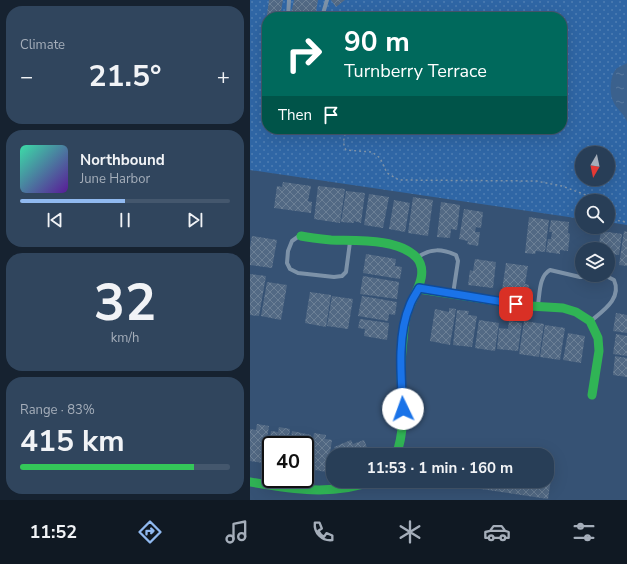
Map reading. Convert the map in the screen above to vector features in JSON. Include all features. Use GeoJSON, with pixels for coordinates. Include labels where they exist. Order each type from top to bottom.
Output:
{"type":"FeatureCollection","features":[{"type":"Feature","properties":{"kind":"street"},"geometry":{"type":"LineString","coordinates":[[301,236],[319,239],[374,242],[396,246],[409,252],[416,258],[421,266],[419,288],[410,306],[405,322],[401,368],[403,422],[402,435],[398,448]]}},
{"type":"Feature","properties":{"kind":"street"},"geometry":{"type":"LineString","coordinates":[[419,288],[538,307],[563,308],[576,312],[590,321],[598,338],[592,395]]}},
{"type":"Feature","properties":{"kind":"street"},"geometry":{"type":"LineString","coordinates":[[250,482],[292,489],[324,490],[355,488]]}},
{"type":"Feature","properties":{"kind":"lane"},"geometry":{"type":"LineString","coordinates":[[288,12],[289,0]]}},
{"type":"Feature","properties":{"kind":"lane"},"geometry":{"type":"LineString","coordinates":[[323,12],[327,0]]}},
{"type":"Feature","properties":{"kind":"lane"},"geometry":{"type":"LineString","coordinates":[[301,236],[296,237],[292,241],[288,250],[287,263],[290,269],[298,273],[334,277],[342,276],[346,272],[351,240]]}},
{"type":"Feature","properties":{"kind":"lane"},"geometry":{"type":"LineString","coordinates":[[416,258],[432,250],[447,251],[456,255],[458,261],[453,294]]}},
{"type":"Feature","properties":{"kind":"lane"},"geometry":{"type":"LineString","coordinates":[[538,307],[543,277],[546,272],[550,270],[580,277],[608,277],[614,280],[617,285],[616,295],[608,306],[590,321]]}},
{"type":"Feature","properties":{"kind":"path"},"geometry":{"type":"LineString","coordinates":[[345,134],[344,146],[346,150],[372,152],[380,158],[387,173],[399,180],[536,181],[562,186],[583,194]]}},
{"type":"Feature","properties":{"kind":"path"},"geometry":{"type":"LineString","coordinates":[[615,220],[627,222]]}},
{"type":"Feature","properties":{"kind":"shaded area"},"geometry":{"type":"Polygon","coordinates":[[[250,0],[627,0],[627,225],[615,223],[615,194],[575,194],[575,218],[250,170],[250,0]]]}},
{"type":"Feature","properties":{"kind":"water"},"geometry":{"type":"Polygon","coordinates":[[[627,63],[627,122],[614,104],[612,98],[611,80],[617,68],[627,63]]]}},
{"type":"Feature","properties":{"kind":"building"},"geometry":{"type":"Polygon","coordinates":[[[269,0],[283,0],[281,12],[267,12],[269,0]]]}},
{"type":"Feature","properties":{"kind":"building"},"geometry":{"type":"Polygon","coordinates":[[[294,0],[318,0],[316,12],[291,12],[294,0]]]}},
{"type":"Feature","properties":{"kind":"building"},"geometry":{"type":"Polygon","coordinates":[[[331,0],[345,0],[336,7],[331,0]]]}},
{"type":"Feature","properties":{"kind":"building"},"geometry":{"type":"Polygon","coordinates":[[[283,182],[311,186],[308,201],[312,202],[311,213],[274,208],[277,186],[282,187],[283,182]]]}},
{"type":"Feature","properties":{"kind":"building"},"geometry":{"type":"Polygon","coordinates":[[[318,186],[345,189],[340,223],[314,219],[318,186]]]}},
{"type":"Feature","properties":{"kind":"building"},"geometry":{"type":"Polygon","coordinates":[[[346,191],[365,193],[361,223],[354,221],[354,223],[341,222],[346,191]]]}},
{"type":"Feature","properties":{"kind":"building"},"geometry":{"type":"Polygon","coordinates":[[[369,194],[389,197],[383,228],[364,225],[369,194]]]}},
{"type":"Feature","properties":{"kind":"building"},"geometry":{"type":"Polygon","coordinates":[[[413,197],[433,200],[428,236],[408,233],[413,197]]]}},
{"type":"Feature","properties":{"kind":"building"},"geometry":{"type":"Polygon","coordinates":[[[394,200],[410,203],[405,232],[389,229],[394,200]]]}},
{"type":"Feature","properties":{"kind":"building"},"geometry":{"type":"Polygon","coordinates":[[[441,202],[460,205],[457,230],[451,229],[450,238],[437,237],[441,202]]]}},
{"type":"Feature","properties":{"kind":"building"},"geometry":{"type":"Polygon","coordinates":[[[464,209],[483,212],[481,228],[476,227],[475,232],[480,232],[478,246],[467,244],[468,241],[459,239],[464,209]]]}},
{"type":"Feature","properties":{"kind":"building"},"geometry":{"type":"Polygon","coordinates":[[[529,217],[549,220],[545,252],[536,251],[535,254],[525,253],[529,217]]]}},
{"type":"Feature","properties":{"kind":"building"},"geometry":{"type":"Polygon","coordinates":[[[551,220],[569,222],[568,233],[570,234],[568,251],[560,250],[560,254],[546,252],[548,239],[551,239],[552,232],[549,232],[551,220]]]}},
{"type":"Feature","properties":{"kind":"building"},"geometry":{"type":"Polygon","coordinates":[[[624,231],[627,232],[627,266],[619,265],[624,231]]]}},
{"type":"Feature","properties":{"kind":"building"},"geometry":{"type":"Polygon","coordinates":[[[600,234],[622,234],[619,255],[615,254],[615,242],[599,242],[600,234]]]}},
{"type":"Feature","properties":{"kind":"building"},"geometry":{"type":"Polygon","coordinates":[[[252,236],[277,240],[272,268],[250,265],[250,247],[252,236]]]}},
{"type":"Feature","properties":{"kind":"building"},"geometry":{"type":"Polygon","coordinates":[[[366,254],[396,259],[395,266],[402,267],[400,279],[363,273],[366,254]]]}},
{"type":"Feature","properties":{"kind":"building"},"geometry":{"type":"Polygon","coordinates":[[[475,259],[496,262],[493,288],[468,285],[470,270],[473,271],[475,259]]]}},
{"type":"Feature","properties":{"kind":"building"},"geometry":{"type":"Polygon","coordinates":[[[506,263],[528,266],[525,284],[529,285],[527,294],[502,290],[506,263]]]}},
{"type":"Feature","properties":{"kind":"building"},"geometry":{"type":"Polygon","coordinates":[[[250,274],[266,276],[259,316],[250,315],[250,274]]]}},
{"type":"Feature","properties":{"kind":"building"},"geometry":{"type":"Polygon","coordinates":[[[363,276],[399,282],[397,299],[360,294],[363,276]]]}},
{"type":"Feature","properties":{"kind":"building"},"geometry":{"type":"Polygon","coordinates":[[[267,282],[287,285],[281,320],[261,316],[267,282]]]}},
{"type":"Feature","properties":{"kind":"building"},"geometry":{"type":"Polygon","coordinates":[[[310,292],[331,295],[326,327],[305,323],[310,292]]]}},
{"type":"Feature","properties":{"kind":"building"},"geometry":{"type":"Polygon","coordinates":[[[332,296],[353,299],[348,329],[327,326],[332,296]]]}},
{"type":"Feature","properties":{"kind":"building"},"geometry":{"type":"Polygon","coordinates":[[[362,296],[397,302],[395,315],[389,314],[388,321],[358,316],[362,296]]]}},
{"type":"Feature","properties":{"kind":"building"},"geometry":{"type":"Polygon","coordinates":[[[449,308],[456,309],[450,345],[430,341],[435,309],[449,312],[449,308]]]}},
{"type":"Feature","properties":{"kind":"building"},"geometry":{"type":"Polygon","coordinates":[[[457,310],[469,311],[468,315],[477,316],[472,347],[453,345],[457,310]]]}},
{"type":"Feature","properties":{"kind":"building"},"geometry":{"type":"Polygon","coordinates":[[[616,313],[627,315],[627,333],[613,331],[616,313]]]}},
{"type":"Feature","properties":{"kind":"building"},"geometry":{"type":"Polygon","coordinates":[[[360,319],[389,323],[387,340],[364,336],[365,329],[358,328],[360,319]]]}},
{"type":"Feature","properties":{"kind":"building"},"geometry":{"type":"Polygon","coordinates":[[[479,320],[499,323],[495,351],[475,348],[479,320]]]}},
{"type":"Feature","properties":{"kind":"building"},"geometry":{"type":"Polygon","coordinates":[[[509,321],[522,323],[518,351],[497,349],[499,328],[508,329],[509,321]]]}},
{"type":"Feature","properties":{"kind":"building"},"geometry":{"type":"Polygon","coordinates":[[[524,321],[544,324],[539,357],[519,354],[524,321]]]}},
{"type":"Feature","properties":{"kind":"building"},"geometry":{"type":"Polygon","coordinates":[[[545,325],[565,328],[560,360],[540,357],[545,325]]]}},
{"type":"Feature","properties":{"kind":"building"},"geometry":{"type":"Polygon","coordinates":[[[568,333],[585,336],[581,363],[563,360],[568,333]]]}},
{"type":"Feature","properties":{"kind":"building"},"geometry":{"type":"Polygon","coordinates":[[[616,334],[627,336],[627,356],[613,354],[616,334]]]}},
{"type":"Feature","properties":{"kind":"building"},"geometry":{"type":"Polygon","coordinates":[[[615,356],[627,358],[627,377],[613,375],[615,356]]]}},
{"type":"Feature","properties":{"kind":"building"},"geometry":{"type":"Polygon","coordinates":[[[257,424],[269,426],[267,436],[262,436],[262,463],[250,461],[250,429],[256,430],[257,424]]]}},
{"type":"Feature","properties":{"kind":"building"},"geometry":{"type":"Polygon","coordinates":[[[279,427],[290,429],[289,436],[270,436],[271,431],[278,432],[279,427]]]}},
{"type":"Feature","properties":{"kind":"building"},"geometry":{"type":"Polygon","coordinates":[[[292,431],[311,435],[311,436],[291,436],[292,431]]]}},
{"type":"Feature","properties":{"kind":"building"},"geometry":{"type":"Polygon","coordinates":[[[314,433],[326,435],[325,439],[332,440],[331,448],[326,448],[326,472],[314,470],[314,433]]]}},
{"type":"Feature","properties":{"kind":"building"},"geometry":{"type":"Polygon","coordinates":[[[351,440],[353,444],[364,440],[367,448],[334,448],[351,440]]]}},
{"type":"Feature","properties":{"kind":"building"},"geometry":{"type":"Polygon","coordinates":[[[474,488],[550,488],[548,499],[474,488]]]}},
{"type":"Feature","properties":{"kind":"traffic: fast"},"geometry":{"type":"LineString","coordinates":[[301,236],[331,240],[376,242],[398,246],[416,257],[420,263],[422,276],[405,320],[401,368],[403,412],[398,448]]}},
{"type":"Feature","properties":{"kind":"traffic: fast"},"geometry":{"type":"LineString","coordinates":[[419,289],[530,306],[563,308],[576,312],[590,321],[598,338],[599,351],[592,395]]}},
{"type":"Feature","properties":{"kind":"traffic: fast"},"geometry":{"type":"LineString","coordinates":[[250,482],[296,489],[327,490],[342,488]]}},
{"type":"Feature","properties":{"kind":"route"},"geometry":{"type":"LineString","coordinates":[[403,409],[401,368],[402,344],[405,322],[410,306],[419,288],[516,304]]}}]}
